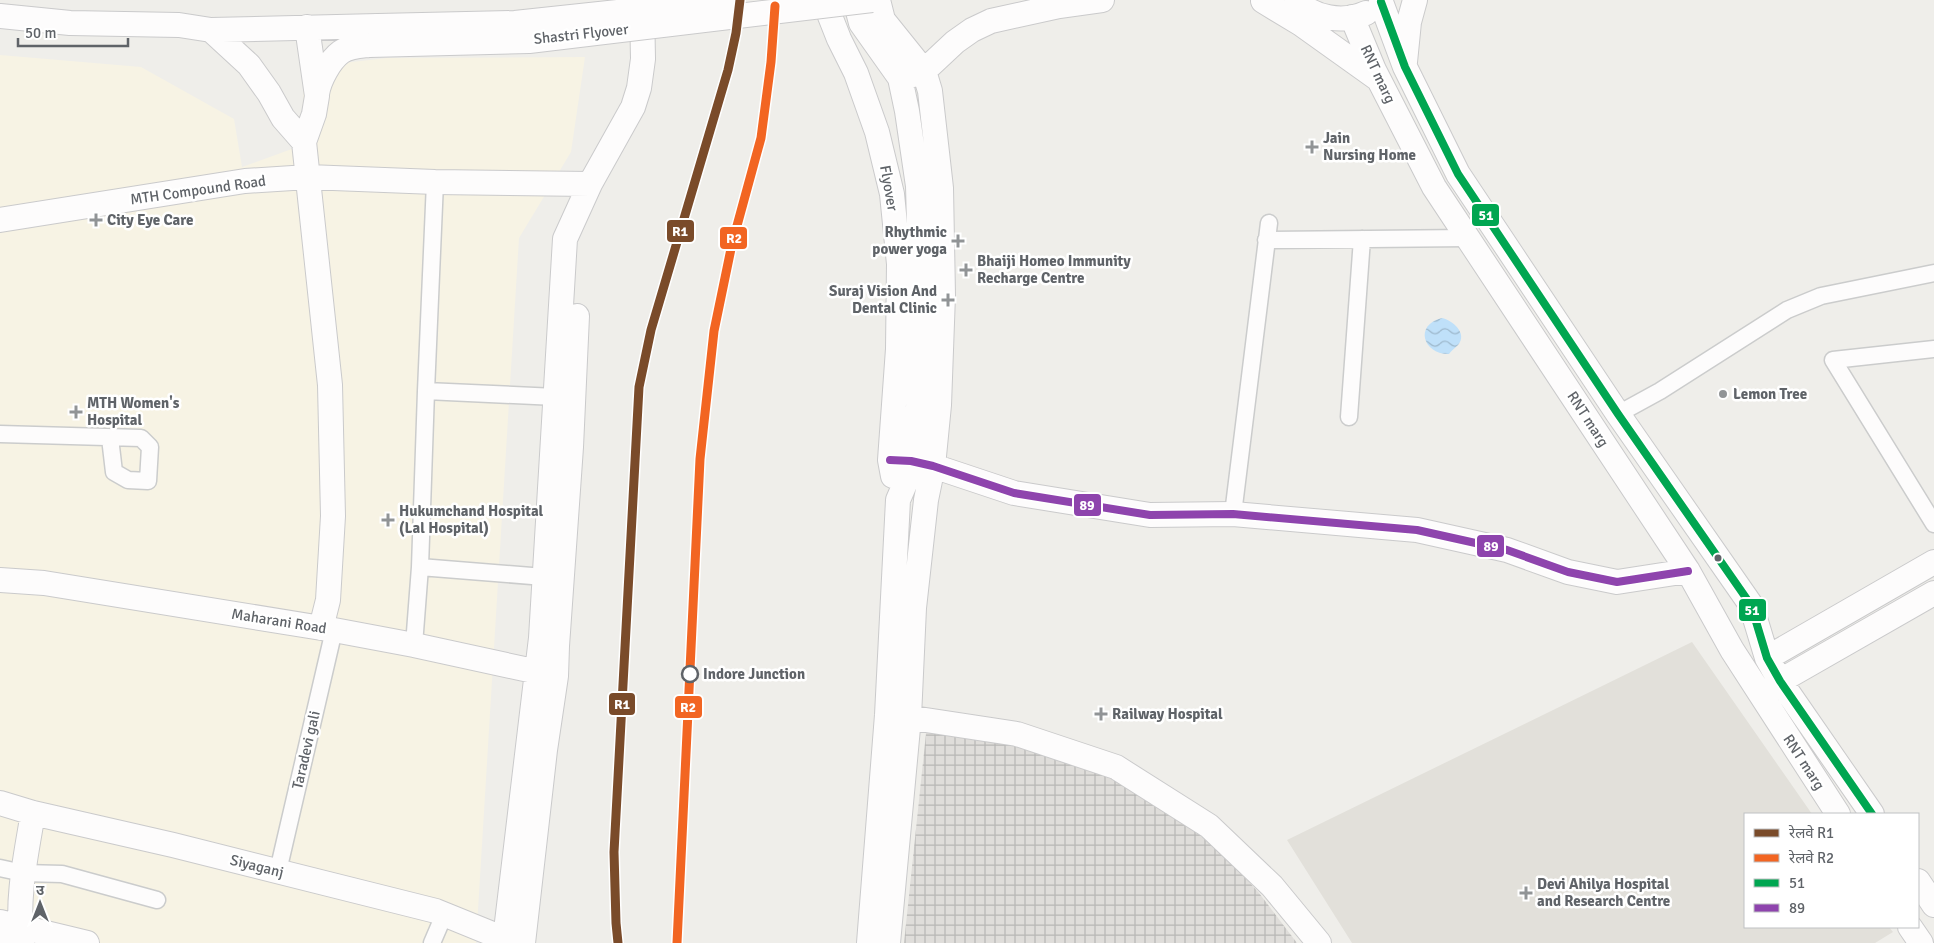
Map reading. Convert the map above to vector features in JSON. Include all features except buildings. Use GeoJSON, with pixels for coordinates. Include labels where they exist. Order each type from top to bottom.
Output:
{"type":"FeatureCollection","features":[{"type":"Feature","properties":{"kind":"street"},"geometry":{"type":"LineString","coordinates":[[547,674],[541,638],[565,240],[593,177],[633,107],[639,88],[643,59],[642,0]]}},
{"type":"Feature","properties":{"kind":"street","name":"Shastri Flyover"},"geometry":{"type":"LineString","coordinates":[[317,96],[327,68],[341,52],[373,36],[729,0]]}},
{"type":"Feature","properties":{"kind":"street"},"geometry":{"type":"LineString","coordinates":[[855,0],[861,23],[900,78],[918,186],[921,294],[918,407],[906,458],[926,500],[914,608],[869,943]]}},
{"type":"Feature","properties":{"kind":"street","name":"Shastri Flyover"},"geometry":{"type":"LineString","coordinates":[[0,16],[70,23],[179,26],[211,30],[307,27],[373,36],[529,40],[872,0]]}},
{"type":"Feature","properties":{"kind":"street"},"geometry":{"type":"LineString","coordinates":[[878,0],[883,20],[924,71],[930,91],[935,121],[942,188],[943,304],[939,405],[906,458]]}},
{"type":"Feature","properties":{"kind":"street"},"geometry":{"type":"LineString","coordinates":[[900,78],[924,71],[955,42],[972,30],[991,21],[1058,6],[1102,0]]}},
{"type":"Feature","properties":{"kind":"street"},"geometry":{"type":"LineString","coordinates":[[1253,0],[1298,1],[1318,15],[1337,19],[1352,17],[1375,8],[1382,1]]}},
{"type":"Feature","properties":{"kind":"street"},"geometry":{"type":"LineString","coordinates":[[1253,0],[1301,24],[1379,80]]}},
{"type":"Feature","properties":{"kind":"street"},"geometry":{"type":"LineString","coordinates":[[1405,67],[1409,22],[1415,0]]}},
{"type":"Feature","properties":{"kind":"street","name":"RNT marg"},"geometry":{"type":"LineString","coordinates":[[1382,1],[1405,67],[1458,174],[1618,414],[1751,605],[1787,677],[1871,813]]}},
{"type":"Feature","properties":{"kind":"street","name":"Flyover"},"geometry":{"type":"LineString","coordinates":[[826,6],[839,39],[856,73],[877,132],[892,194],[899,264],[898,349],[894,424],[906,458],[898,500],[898,716]]}},
{"type":"Feature","properties":{"kind":"street","name":"RNT marg"},"geometry":{"type":"LineString","coordinates":[[1352,17],[1379,80],[1434,187],[1688,571],[1732,650],[1837,813]]}},
{"type":"Feature","properties":{"kind":"street"},"geometry":{"type":"LineString","coordinates":[[307,27],[317,96],[306,162],[330,385],[333,516],[328,629]]}},
{"type":"Feature","properties":{"kind":"street"},"geometry":{"type":"LineString","coordinates":[[211,30],[249,64],[269,93],[306,162]]}},
{"type":"Feature","properties":{"kind":"street"},"geometry":{"type":"LineString","coordinates":[[306,162],[593,177]]}},
{"type":"Feature","properties":{"kind":"street"},"geometry":{"type":"LineString","coordinates":[[306,162],[436,182],[593,177]]}},
{"type":"Feature","properties":{"kind":"street","name":"MTH Compound Road"},"geometry":{"type":"LineString","coordinates":[[0,220],[246,180],[306,162]]}},
{"type":"Feature","properties":{"kind":"street"},"geometry":{"type":"LineString","coordinates":[[414,645],[420,567],[436,182]]}},
{"type":"Feature","properties":{"kind":"street"},"geometry":{"type":"LineString","coordinates":[[513,942],[547,674],[557,646],[571,437],[580,240],[579,209]]}},
{"type":"Feature","properties":{"kind":"street"},"geometry":{"type":"LineString","coordinates":[[1233,514],[1268,222]]}},
{"type":"Feature","properties":{"kind":"street"},"geometry":{"type":"LineString","coordinates":[[1266,240],[1468,238]]}},
{"type":"Feature","properties":{"kind":"street"},"geometry":{"type":"LineString","coordinates":[[1349,417],[1362,239]]}},
{"type":"Feature","properties":{"kind":"street"},"geometry":{"type":"LineString","coordinates":[[1618,414],[1660,391],[1787,310],[1821,296],[1934,274]]}},
{"type":"Feature","properties":{"kind":"street"},"geometry":{"type":"LineString","coordinates":[[1934,349],[1833,360],[1934,524]]}},
{"type":"Feature","properties":{"kind":"street"},"geometry":{"type":"LineString","coordinates":[[426,391],[556,398]]}},
{"type":"Feature","properties":{"kind":"street"},"geometry":{"type":"LineString","coordinates":[[0,434],[110,438]]}},
{"type":"Feature","properties":{"kind":"street"},"geometry":{"type":"LineString","coordinates":[[906,458],[1014,493],[1150,515],[1233,514],[1417,530],[1507,550],[1568,572],[1618,582],[1688,571]]}},
{"type":"Feature","properties":{"kind":"street"},"geometry":{"type":"LineString","coordinates":[[1774,654],[1934,562]]}},
{"type":"Feature","properties":{"kind":"street"},"geometry":{"type":"LineString","coordinates":[[420,567],[544,577]]}},
{"type":"Feature","properties":{"kind":"street","name":"Maharani Road"},"geometry":{"type":"LineString","coordinates":[[0,580],[44,583],[328,629],[414,645],[547,674]]}},
{"type":"Feature","properties":{"kind":"street"},"geometry":{"type":"LineString","coordinates":[[1787,677],[1934,593]]}},
{"type":"Feature","properties":{"kind":"street","name":"Taradevi gali"},"geometry":{"type":"LineString","coordinates":[[278,871],[328,629]]}},
{"type":"Feature","properties":{"kind":"street"},"geometry":{"type":"LineString","coordinates":[[888,943],[898,716]]}},
{"type":"Feature","properties":{"kind":"street"},"geometry":{"type":"LineString","coordinates":[[898,716],[1017,734],[1116,766],[1209,826],[1272,886],[1319,943]]}},
{"type":"Feature","properties":{"kind":"street","name":"Siyaganj"},"geometry":{"type":"LineString","coordinates":[[0,802],[33,813],[278,871],[444,914],[513,942]]}},
{"type":"Feature","properties":{"kind":"street"},"geometry":{"type":"LineString","coordinates":[[15,933],[33,813]]}},
{"type":"Feature","properties":{"kind":"street"},"geometry":{"type":"LineString","coordinates":[[0,868],[23,873],[62,874],[157,900]]}},
{"type":"Feature","properties":{"kind":"street"},"geometry":{"type":"LineString","coordinates":[[1919,882],[1934,905]]}},
{"type":"Feature","properties":{"kind":"street"},"geometry":{"type":"LineString","coordinates":[[432,943],[444,914]]}},
{"type":"Feature","properties":{"kind":"street"},"geometry":{"type":"LineString","coordinates":[[1911,928],[1920,943]]}},
{"type":"Feature","properties":{"kind":"street"},"geometry":{"type":"LineString","coordinates":[[0,939],[15,933],[87,943]]}},
{"type":"Feature","properties":{"kind":"shaded area"},"geometry":{"type":"Polygon","coordinates":[[[0,55],[141,67],[234,119],[242,167],[300,146],[304,83],[317,66],[387,58],[585,57],[571,152],[519,238],[476,943],[0,943],[0,55]]]}},
{"type":"Feature","properties":{"kind":"shaded area"},"geometry":{"type":"Polygon","coordinates":[[[1692,642],[1811,813],[1744,813],[1744,928],[1890,928],[1893,932],[1875,943],[1352,943],[1287,840],[1692,642]]]}},
{"type":"Feature","properties":{"kind":"shaded area"},"geometry":{"type":"Polygon","coordinates":[[[927,724],[1012,741],[1098,770],[1203,831],[1259,893],[1297,943],[904,943],[927,724]]]}},
{"type":"Feature","properties":{"kind":"water"},"geometry":{"type":"Polygon","coordinates":[[[1442,318],[1454,324],[1461,336],[1458,345],[1449,354],[1433,350],[1425,339],[1427,327],[1442,318]]]}},
{"type":"Feature","properties":{"kind":"rail line","name":"R1"},"geometry":{"type":"LineString","coordinates":[[618,943],[614,852],[639,387],[651,330],[728,70],[736,33],[740,0]]}},
{"type":"Feature","properties":{"kind":"rail line","name":"R2"},"geometry":{"type":"LineString","coordinates":[[677,943],[700,459],[714,331],[732,244],[761,138],[771,62],[775,6]]}},
{"type":"Feature","properties":{"kind":"transit line","name":"51"},"geometry":{"type":"LineString","coordinates":[[1381,2],[1405,67],[1458,174],[1618,414],[1751,605],[1767,658],[1780,681],[1871,813]]}},
{"type":"Feature","properties":{"kind":"transit line","name":"89"},"geometry":{"type":"LineString","coordinates":[[890,460],[911,461],[933,466],[1014,493],[1150,515],[1233,514],[1417,530],[1507,550],[1568,572],[1617,582],[1688,571]]}},
{"type":"Feature","properties":{"kind":"place","name":"Jain Nursing Home"},"geometry":{"type":"Point","coordinates":[1312,147]}},
{"type":"Feature","properties":{"kind":"place","name":"City Eye Care"},"geometry":{"type":"Point","coordinates":[96,220]}},
{"type":"Feature","properties":{"kind":"place","name":"Rhythmic power yoga"},"geometry":{"type":"Point","coordinates":[958,241]}},
{"type":"Feature","properties":{"kind":"place","name":"Bhaiji Homeo Immunity Recharge Centre"},"geometry":{"type":"Point","coordinates":[966,270]}},
{"type":"Feature","properties":{"kind":"place","name":"Suraj Vision And Dental Clinic"},"geometry":{"type":"Point","coordinates":[948,300]}},
{"type":"Feature","properties":{"kind":"place","name":"Lemon Tree"},"geometry":{"type":"Point","coordinates":[1723,394]}},
{"type":"Feature","properties":{"kind":"place","name":"MTH Women's Hospital"},"geometry":{"type":"Point","coordinates":[76,412]}},
{"type":"Feature","properties":{"kind":"place","name":"Hukumchand Hospital (Lal Hospital)"},"geometry":{"type":"Point","coordinates":[388,520]}},
{"type":"Feature","properties":{"kind":"place","name":"Indore Junction"},"geometry":{"type":"Point","coordinates":[690,674]}},
{"type":"Feature","properties":{"kind":"place","name":"Railway Hospital"},"geometry":{"type":"Point","coordinates":[1101,714]}},
{"type":"Feature","properties":{"kind":"place","name":"Devi Ahilya Hospital and Research Centre"},"geometry":{"type":"Point","coordinates":[1526,893]}}]}
